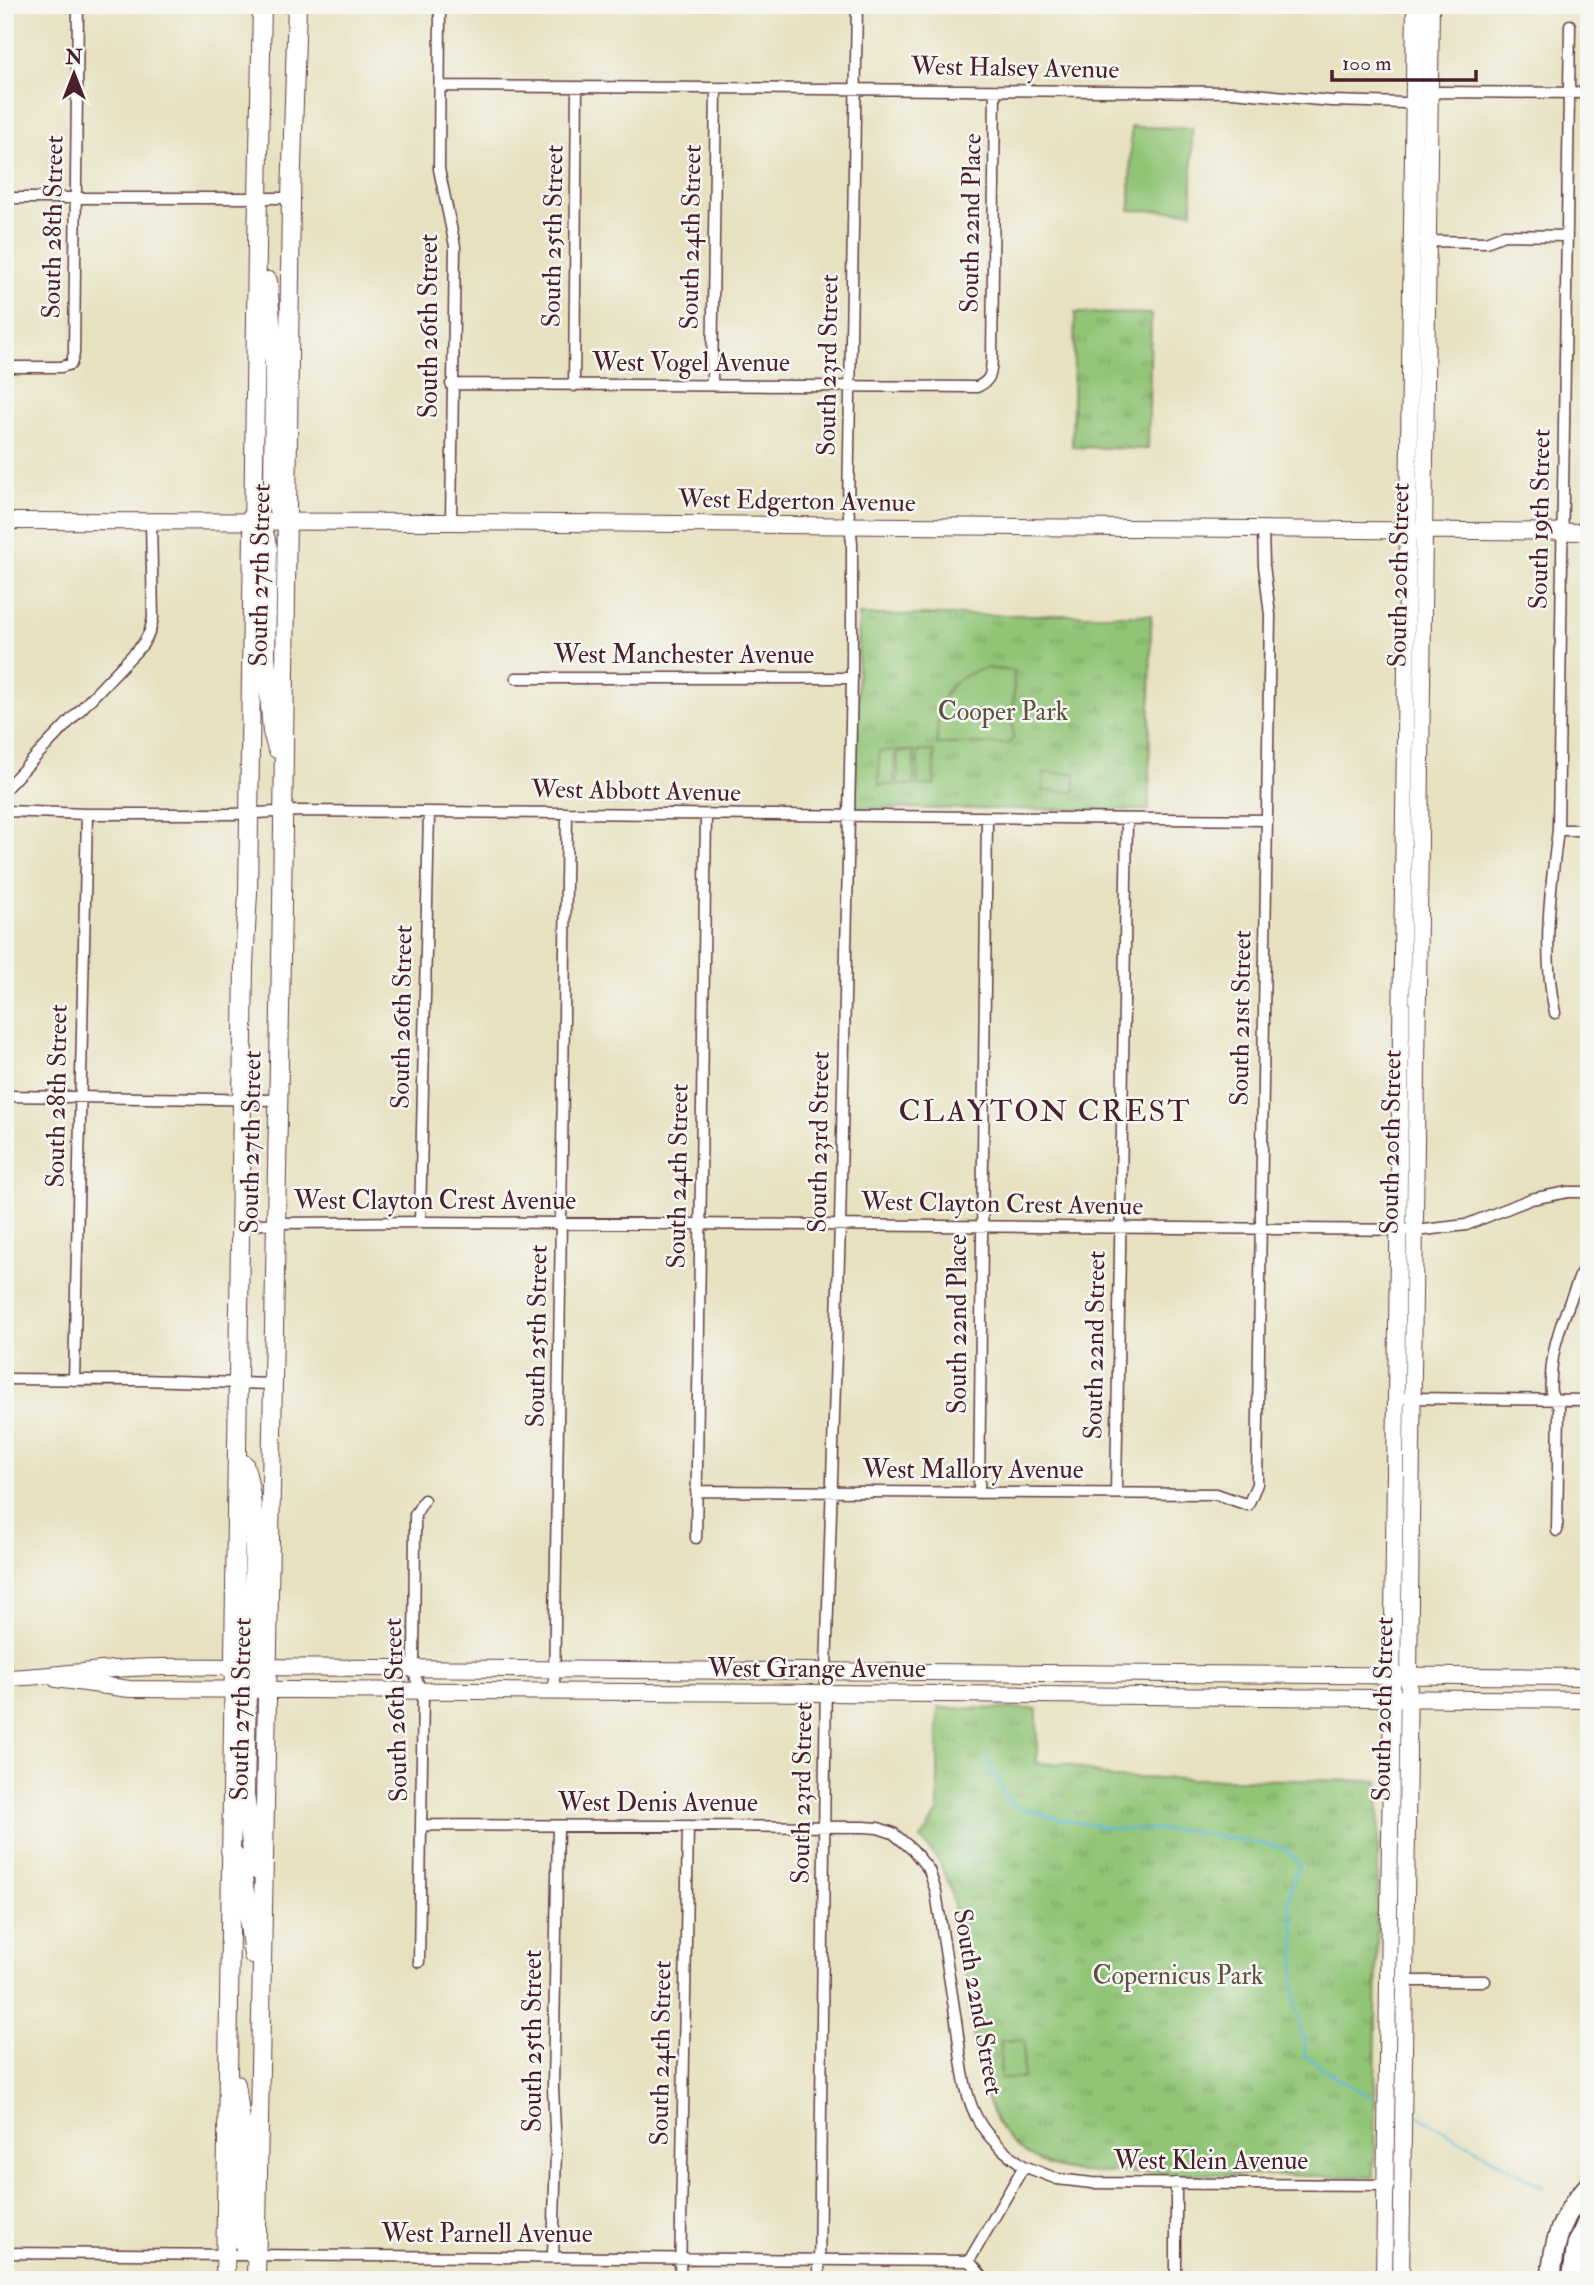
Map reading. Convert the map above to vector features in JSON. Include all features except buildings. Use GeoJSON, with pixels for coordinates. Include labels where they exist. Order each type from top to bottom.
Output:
{"type":"FeatureCollection","features":[{"type":"Feature","properties":{"kind":"highway"},"geometry":{"type":"LineString","coordinates":[[1551,2280],[1559,2228],[1578,2196],[1589,2185]]}},
{"type":"Feature","properties":{"kind":"highway"},"geometry":{"type":"LineString","coordinates":[[1572,2280],[1577,2245],[1589,2218]]}},
{"type":"Feature","properties":{"kind":"main road","name":"South 27th Street"},"geometry":{"type":"LineString","coordinates":[[234,1667],[262,5]]}},
{"type":"Feature","properties":{"kind":"main road","name":"South 27th Street"},"geometry":{"type":"LineString","coordinates":[[256,2280],[267,1690],[261,1667],[272,1384],[288,521],[291,198],[297,5]]}},
{"type":"Feature","properties":{"kind":"main road"},"geometry":{"type":"LineString","coordinates":[[257,247],[267,275],[274,363],[273,495],[279,513],[288,521]]}},
{"type":"Feature","properties":{"kind":"main road"},"geometry":{"type":"LineString","coordinates":[[254,521],[262,529],[268,548],[266,656],[272,732],[282,769]]}},
{"type":"Feature","properties":{"kind":"main road"},"geometry":{"type":"LineString","coordinates":[[238,1445],[248,1479],[254,1546],[253,1655],[261,1667]]}},
{"type":"Feature","properties":{"kind":"main road"},"geometry":{"type":"LineString","coordinates":[[234,1667],[240,1690],[252,1853],[263,1888]]}},
{"type":"Feature","properties":{"kind":"main road","name":"South 27th Street"},"geometry":{"type":"LineString","coordinates":[[225,2280],[230,1851],[240,1690]]}},
{"type":"Feature","properties":{"kind":"main road"},"geometry":{"type":"LineString","coordinates":[[230,1851],[238,1858],[242,1870],[253,1955],[261,1978]]}},
{"type":"Feature","properties":{"kind":"main road"},"geometry":{"type":"LineString","coordinates":[[228,2035],[243,2136],[242,2240],[246,2250],[256,2255]]}},
{"type":"Feature","properties":{"kind":"main road"},"geometry":{"type":"LineString","coordinates":[[225,2255],[233,2263],[237,2280]]}},
{"type":"Feature","properties":{"kind":"street","name":"South 28th Street"},"geometry":{"type":"LineString","coordinates":[[5,367],[61,367],[71,364],[74,354],[78,5]]}},
{"type":"Feature","properties":{"kind":"street","name":"South 26th Street"},"geometry":{"type":"LineString","coordinates":[[440,5],[439,169],[455,246],[451,522]]}},
{"type":"Feature","properties":{"kind":"street","name":"South 23rd Street"},"geometry":{"type":"LineString","coordinates":[[819,2280],[826,1671],[840,1225],[852,678],[849,387],[857,5]]}},
{"type":"Feature","properties":{"kind":"street","name":"South 20th Street"},"geometry":{"type":"LineString","coordinates":[[1415,5],[1414,101],[1420,241]]}},
{"type":"Feature","properties":{"kind":"street","name":"South 20th Street"},"geometry":{"type":"LineString","coordinates":[[1401,2280],[1394,2185],[1400,1675],[1420,241],[1430,94],[1431,5]]}},
{"type":"Feature","properties":{"kind":"street","name":"South 19th Street"},"geometry":{"type":"LineString","coordinates":[[1555,1013],[1549,984],[1547,929],[1558,830],[1570,25]]}},
{"type":"Feature","properties":{"kind":"street","name":"West Halsey Avenue"},"geometry":{"type":"LineString","coordinates":[[439,86],[1232,92],[1331,101],[1405,103],[1440,92],[1589,93]]}},
{"type":"Feature","properties":{"kind":"street","name":"South 25th Street"},"geometry":{"type":"LineString","coordinates":[[574,386],[577,87]]}},
{"type":"Feature","properties":{"kind":"street","name":"South 24th Street"},"geometry":{"type":"LineString","coordinates":[[712,385],[716,89]]}},
{"type":"Feature","properties":{"kind":"street","name":"South 22nd Place"},"geometry":{"type":"LineString","coordinates":[[992,357],[995,91]]}},
{"type":"Feature","properties":{"kind":"street"},"geometry":{"type":"LineString","coordinates":[[5,198],[291,198]]}},
{"type":"Feature","properties":{"kind":"street"},"geometry":{"type":"LineString","coordinates":[[1420,241],[1486,242],[1504,235],[1567,236]]}},
{"type":"Feature","properties":{"kind":"street","name":"West Vogel Avenue"},"geometry":{"type":"LineString","coordinates":[[452,384],[977,387],[986,383],[991,374],[992,357]]}},
{"type":"Feature","properties":{"kind":"street","name":"West Edgerton Avenue"},"geometry":{"type":"LineString","coordinates":[[5,521],[1589,532]]}},
{"type":"Feature","properties":{"kind":"street"},"geometry":{"type":"LineString","coordinates":[[5,789],[143,644],[153,618],[151,521]]}},
{"type":"Feature","properties":{"kind":"street","name":"South 21st Street"},"geometry":{"type":"LineString","coordinates":[[1248,1505],[1256,1483],[1261,1228],[1270,615],[1263,530]]}},
{"type":"Feature","properties":{"kind":"street","name":"West Manchester Avenue"},"geometry":{"type":"LineString","coordinates":[[516,678],[852,678]]}},
{"type":"Feature","properties":{"kind":"street","name":"West Abbott Avenue"},"geometry":{"type":"LineString","coordinates":[[5,811],[87,814],[567,813],[1267,820]]}},
{"type":"Feature","properties":{"kind":"street","name":"South 26th Street"},"geometry":{"type":"LineString","coordinates":[[420,1223],[429,813]]}},
{"type":"Feature","properties":{"kind":"street","name":"South 25th Street"},"geometry":{"type":"LineString","coordinates":[[554,1692],[567,813]]}},
{"type":"Feature","properties":{"kind":"street","name":"South 28th Street"},"geometry":{"type":"LineString","coordinates":[[74,1380],[87,814]]}},
{"type":"Feature","properties":{"kind":"street","name":"South 24th Street"},"geometry":{"type":"LineString","coordinates":[[696,1538],[706,814]]}},
{"type":"Feature","properties":{"kind":"street","name":"South 22nd Place"},"geometry":{"type":"LineString","coordinates":[[979,1493],[987,818]]}},
{"type":"Feature","properties":{"kind":"street","name":"South 22nd Street"},"geometry":{"type":"LineString","coordinates":[[1116,1493],[1127,819]]}},
{"type":"Feature","properties":{"kind":"street"},"geometry":{"type":"LineString","coordinates":[[1558,830],[1589,830]]}},
{"type":"Feature","properties":{"kind":"street"},"geometry":{"type":"LineString","coordinates":[[5,1096],[277,1100]]}},
{"type":"Feature","properties":{"kind":"street","name":"West Clayton Crest Avenue"},"geometry":{"type":"LineString","coordinates":[[241,1226],[275,1223],[420,1223],[1406,1230],[1455,1228],[1531,1199],[1568,1192],[1589,1192]]}},
{"type":"Feature","properties":{"kind":"street"},"geometry":{"type":"LineString","coordinates":[[1557,1531],[1559,1407],[1550,1391],[1552,1366],[1559,1328],[1589,1251]]}},
{"type":"Feature","properties":{"kind":"street"},"geometry":{"type":"LineString","coordinates":[[5,1379],[272,1384]]}},
{"type":"Feature","properties":{"kind":"street"},"geometry":{"type":"LineString","coordinates":[[1404,1398],[1589,1400]]}},
{"type":"Feature","properties":{"kind":"street","name":"West Mallory Avenue"},"geometry":{"type":"LineString","coordinates":[[696,1491],[1216,1494],[1248,1505]]}},
{"type":"Feature","properties":{"kind":"street","name":"South 26th Street"},"geometry":{"type":"LineString","coordinates":[[419,1962],[423,1692],[414,1669],[415,1515],[424,1500]]}},
{"type":"Feature","properties":{"kind":"street","name":"West Grange Avenue"},"geometry":{"type":"LineString","coordinates":[[5,1678],[47,1677],[64,1672],[131,1668],[234,1667],[1589,1677]]}},
{"type":"Feature","properties":{"kind":"street"},"geometry":{"type":"LineString","coordinates":[[129,1689],[131,1668]]}},
{"type":"Feature","properties":{"kind":"street"},"geometry":{"type":"LineString","coordinates":[[331,1691],[332,1668]]}},
{"type":"Feature","properties":{"kind":"street"},"geometry":{"type":"LineString","coordinates":[[760,1693],[761,1671]]}},
{"type":"Feature","properties":{"kind":"street"},"geometry":{"type":"LineString","coordinates":[[885,1694],[886,1672]]}},
{"type":"Feature","properties":{"kind":"street"},"geometry":{"type":"LineString","coordinates":[[1112,1673],[1112,1696]]}},
{"type":"Feature","properties":{"kind":"street"},"geometry":{"type":"LineString","coordinates":[[1331,1698],[1332,1675]]}},
{"type":"Feature","properties":{"kind":"street"},"geometry":{"type":"LineString","coordinates":[[1475,1676],[1475,1699]]}},
{"type":"Feature","properties":{"kind":"street","name":"West Grange Avenue"},"geometry":{"type":"LineString","coordinates":[[47,1677],[64,1682],[129,1689],[1589,1700]]}},
{"type":"Feature","properties":{"kind":"street","name":"West Denis Avenue"},"geometry":{"type":"LineString","coordinates":[[422,1825],[823,1827],[878,1828],[893,1833]]}},
{"type":"Feature","properties":{"kind":"street","name":"South 25th Street"},"geometry":{"type":"LineString","coordinates":[[554,2257],[556,2150],[553,2087],[558,1826]]}},
{"type":"Feature","properties":{"kind":"street","name":"South 24th Street"},"geometry":{"type":"LineString","coordinates":[[680,2280],[688,1826]]}},
{"type":"Feature","properties":{"kind":"street","name":"South 22nd Street"},"geometry":{"type":"LineString","coordinates":[[893,1833],[913,1850],[929,1870],[936,1892],[961,2052],[973,2109],[993,2140],[1024,2166]]}},
{"type":"Feature","properties":{"kind":"street"},"geometry":{"type":"LineString","coordinates":[[1414,1981],[1485,1981]]}},
{"type":"Feature","properties":{"kind":"street"},"geometry":{"type":"LineString","coordinates":[[985,2280],[969,2261],[1024,2166]]}},
{"type":"Feature","properties":{"kind":"street","name":"West Klein Avenue"},"geometry":{"type":"LineString","coordinates":[[1024,2166],[1073,2182],[1394,2185]]}},
{"type":"Feature","properties":{"kind":"street"},"geometry":{"type":"LineString","coordinates":[[1176,2183],[1176,2280]]}},
{"type":"Feature","properties":{"kind":"street","name":"South 20th Street"},"geometry":{"type":"LineString","coordinates":[[1384,2280],[1394,2185]]}},
{"type":"Feature","properties":{"kind":"street","name":"West Parnell Avenue"},"geometry":{"type":"LineString","coordinates":[[5,2252],[969,2261]]}},
{"type":"Feature","properties":{"kind":"green space"},"geometry":{"type":"Polygon","coordinates":[[[1131,127],[1192,128],[1192,211],[1130,210],[1131,127]]]}},
{"type":"Feature","properties":{"kind":"green space"},"geometry":{"type":"Polygon","coordinates":[[[1075,313],[1151,314],[1148,449],[1072,447],[1075,313]]]}},
{"type":"Feature","properties":{"kind":"green space","name":"Cooper Park"},"geometry":{"type":"Polygon","coordinates":[[[859,615],[1151,615],[1149,810],[855,808],[859,615]]]}},
{"type":"Feature","properties":{"kind":"green space"},"geometry":{"type":"Polygon","coordinates":[[[987,668],[1014,671],[1013,739],[1008,744],[937,744],[938,716],[945,694],[960,678],[987,668]]]}},
{"type":"Feature","properties":{"kind":"green space"},"geometry":{"type":"Polygon","coordinates":[[[879,751],[895,751],[894,785],[879,785],[879,751]]]}},
{"type":"Feature","properties":{"kind":"green space"},"geometry":{"type":"Polygon","coordinates":[[[898,751],[914,751],[914,785],[898,785],[898,751]]]}},
{"type":"Feature","properties":{"kind":"green space"},"geometry":{"type":"Polygon","coordinates":[[[918,751],[934,751],[934,785],[918,785],[918,751]]]}},
{"type":"Feature","properties":{"kind":"green space"},"geometry":{"type":"Polygon","coordinates":[[[1044,773],[1075,773],[1075,792],[1043,791],[1044,773]]]}},
{"type":"Feature","properties":{"kind":"green space","name":"Copernicus Park"},"geometry":{"type":"Polygon","coordinates":[[[938,1708],[1037,1709],[1037,1763],[1068,1764],[1112,1778],[1379,1781],[1374,2177],[1079,2172],[1049,2165],[1026,2154],[1009,2140],[997,2122],[981,2078],[950,1887],[939,1861],[921,1839],[938,1812],[938,1708]]]}},
{"type":"Feature","properties":{"kind":"green space"},"geometry":{"type":"Polygon","coordinates":[[[1001,2040],[1024,2041],[1023,2078],[1000,2078],[1001,2040]]]}},
{"type":"Feature","properties":{"kind":"waterway"},"geometry":{"type":"LineString","coordinates":[[986,1759],[1011,1805],[1059,1819],[1116,1829],[1183,1830],[1284,1848],[1299,1863],[1288,1900],[1295,1933],[1295,1999],[1306,2056],[1339,2080],[1373,2098]]}},
{"type":"Feature","properties":{"kind":"waterway"},"geometry":{"type":"LineString","coordinates":[[1415,2114],[1544,2188]]}},
{"type":"Feature","properties":{"kind":"district","name":"CLAYTON CREST"},"geometry":{"type":"Point","coordinates":[1045,1111]}}]}
